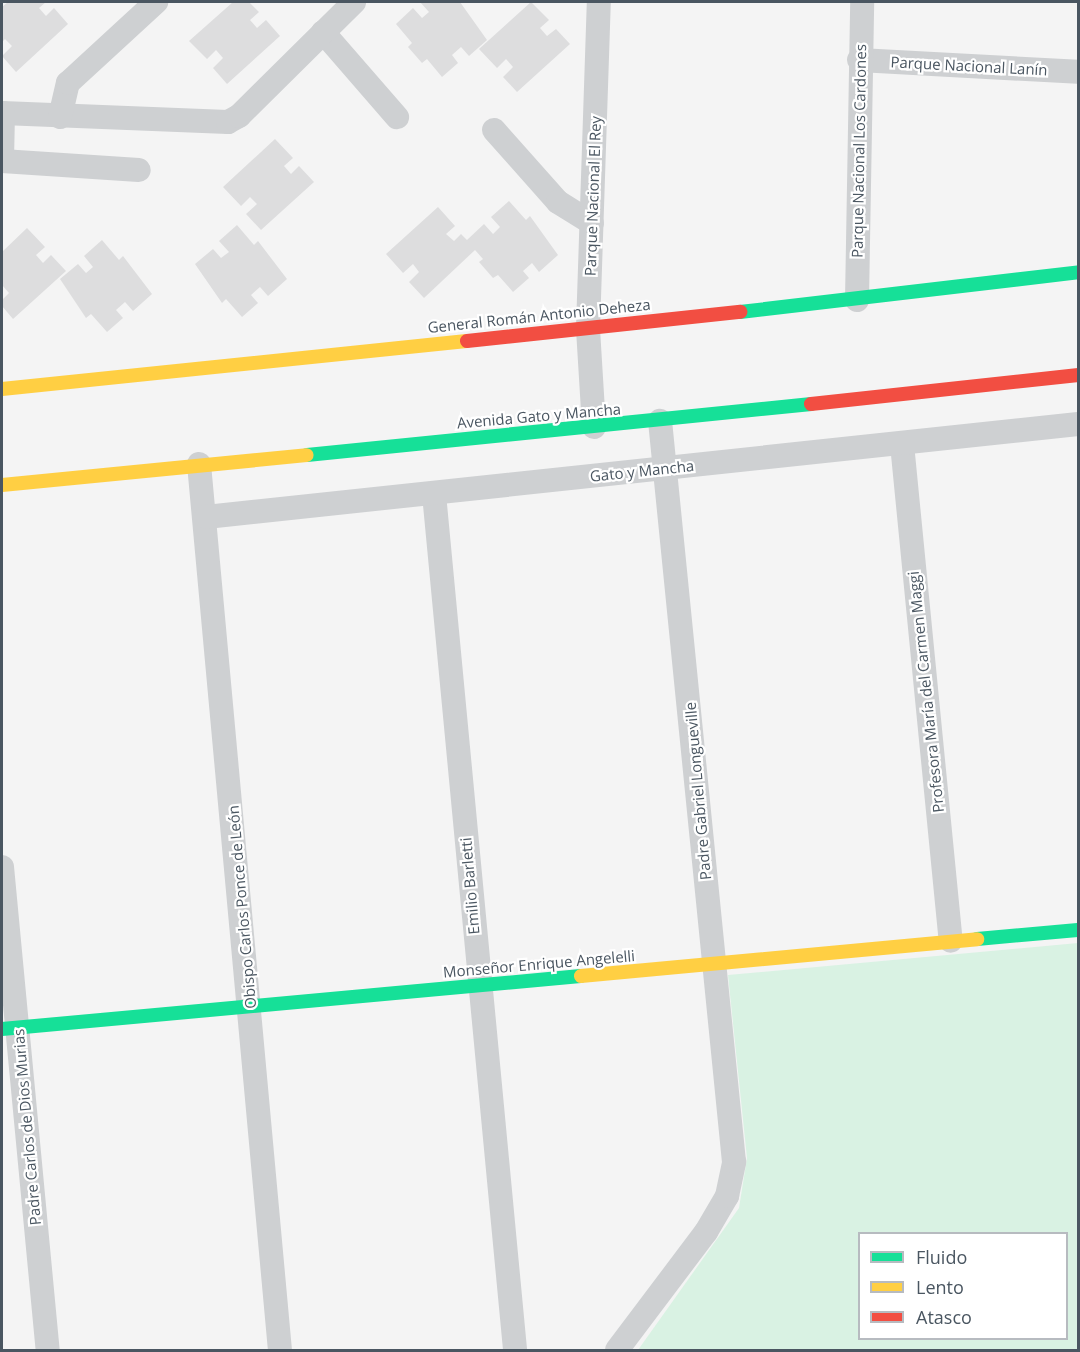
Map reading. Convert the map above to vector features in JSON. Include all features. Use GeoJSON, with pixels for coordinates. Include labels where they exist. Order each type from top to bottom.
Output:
{"type":"FeatureCollection","features":[{"type":"Feature","properties":{"kind":"street"},"geometry":{"type":"LineString","coordinates":[[60,117],[68,83],[156,2]]}},
{"type":"Feature","properties":{"kind":"street"},"geometry":{"type":"LineString","coordinates":[[139,170],[2,161],[2,113],[228,122],[239,116],[354,2]]}},
{"type":"Feature","properties":{"kind":"street","name":"Parque Nacional El Rey"},"geometry":{"type":"LineString","coordinates":[[594,427],[588,328],[599,2]]}},
{"type":"Feature","properties":{"kind":"street","name":"Parque Nacional Los Cardones"},"geometry":{"type":"LineString","coordinates":[[857,300],[859,60],[862,2]]}},
{"type":"Feature","properties":{"kind":"street"},"geometry":{"type":"LineString","coordinates":[[323,32],[397,117]]}},
{"type":"Feature","properties":{"kind":"street","name":"Parque Nacional Lanín"},"geometry":{"type":"LineString","coordinates":[[859,60],[1078,72]]}},
{"type":"Feature","properties":{"kind":"street"},"geometry":{"type":"LineString","coordinates":[[494,130],[558,202],[592,223]]}},
{"type":"Feature","properties":{"kind":"street","name":"General Román Antonio Deheza"},"geometry":{"type":"LineString","coordinates":[[2,388],[857,300],[1078,272]]}},
{"type":"Feature","properties":{"kind":"street","name":"Avenida Gato y Mancha"},"geometry":{"type":"LineString","coordinates":[[2,485],[199,464],[660,421],[1078,375]]}},
{"type":"Feature","properties":{"kind":"street","name":"Padre Gabriel Longueville"},"geometry":{"type":"LineString","coordinates":[[617,1350],[706,1232],[727,1196],[734,1161],[667,469],[660,421]]}},
{"type":"Feature","properties":{"kind":"street","name":"Gato y Mancha"},"geometry":{"type":"LineString","coordinates":[[206,517],[1078,424]]}},
{"type":"Feature","properties":{"kind":"street","name":"Profesora María del Carmen Maggi"},"geometry":{"type":"LineString","coordinates":[[902,444],[951,941]]}},
{"type":"Feature","properties":{"kind":"street","name":"Obispo Carlos Ponce de León"},"geometry":{"type":"LineString","coordinates":[[199,464],[206,517],[280,1350]]}},
{"type":"Feature","properties":{"kind":"street","name":"Emilio Barletti"},"geometry":{"type":"LineString","coordinates":[[434,494],[515,1350]]}},
{"type":"Feature","properties":{"kind":"street","name":"Padre Carlos de Dios Murias"},"geometry":{"type":"LineString","coordinates":[[2,867],[9,1028],[48,1350]]}},
{"type":"Feature","properties":{"kind":"street","name":"Monseñor Enrique Angelelli"},"geometry":{"type":"LineString","coordinates":[[9,1028],[1078,930]]}},
{"type":"Feature","properties":{"kind":"green space"},"geometry":{"type":"Polygon","coordinates":[[[1078,943],[1078,1350],[638,1350],[739,1208],[747,1158],[728,975],[1078,943]]]}},
{"type":"Feature","properties":{"kind":"building"},"geometry":{"type":"Polygon","coordinates":[[[8,2],[46,2],[39,8],[46,16],[54,8],[68,24],[16,72],[2,56],[12,46],[5,39],[2,42],[2,7],[8,2]]]}},
{"type":"Feature","properties":{"kind":"building"},"geometry":{"type":"Polygon","coordinates":[[[233,2],[249,2],[259,12],[250,20],[257,28],[266,20],[280,36],[227,84],[213,68],[223,58],[216,50],[207,59],[189,41],[233,2]]]}},
{"type":"Feature","properties":{"kind":"building"},"geometry":{"type":"Polygon","coordinates":[[[420,2],[460,2],[487,40],[469,56],[461,47],[452,55],[458,63],[442,77],[427,59],[422,63],[408,47],[412,43],[396,24],[413,8],[422,18],[429,12],[420,2]]]}},
{"type":"Feature","properties":{"kind":"building"},"geometry":{"type":"Polygon","coordinates":[[[531,2],[549,20],[540,28],[547,36],[556,29],[570,44],[517,92],[503,77],[513,67],[506,59],[497,68],[479,49],[531,2]]]}},
{"type":"Feature","properties":{"kind":"building"},"geometry":{"type":"Polygon","coordinates":[[[275,139],[293,158],[284,166],[291,174],[299,166],[314,182],[261,230],[246,214],[257,204],[250,197],[241,206],[223,187],[275,139]]]}},
{"type":"Feature","properties":{"kind":"building"},"geometry":{"type":"Polygon","coordinates":[[[509,201],[526,220],[530,216],[558,255],[539,272],[532,263],[523,271],[529,278],[513,292],[498,275],[493,278],[479,262],[483,259],[475,250],[424,298],[409,282],[419,272],[413,264],[403,273],[386,254],[438,207],[455,226],[446,234],[454,241],[461,234],[467,240],[484,224],[493,234],[500,227],[491,217],[509,201]]]}},
{"type":"Feature","properties":{"kind":"building"},"geometry":{"type":"Polygon","coordinates":[[[237,225],[254,245],[258,241],[287,279],[268,296],[260,287],[251,295],[258,303],[242,317],[226,299],[222,303],[195,264],[213,249],[221,258],[229,252],[219,241],[237,225]]]}},
{"type":"Feature","properties":{"kind":"building"},"geometry":{"type":"Polygon","coordinates":[[[27,228],[45,247],[36,255],[43,263],[51,255],[66,271],[13,319],[2,306],[2,300],[9,293],[2,285],[2,252],[27,228]]]}},
{"type":"Feature","properties":{"kind":"building"},"geometry":{"type":"Polygon","coordinates":[[[102,240],[119,260],[123,256],[152,294],[133,311],[125,302],[116,310],[123,318],[107,332],[91,314],[86,318],[60,279],[78,264],[86,273],[93,267],[84,256],[102,240]]]}},
{"type":"Feature","properties":{"kind":"traffic: fast"},"geometry":{"type":"LineString","coordinates":[[740,312],[1078,272]]}},
{"type":"Feature","properties":{"kind":"traffic: fast"},"geometry":{"type":"LineString","coordinates":[[307,455],[811,404]]}},
{"type":"Feature","properties":{"kind":"traffic: fast"},"geometry":{"type":"LineString","coordinates":[[977,939],[1078,930]]}},
{"type":"Feature","properties":{"kind":"traffic: fast"},"geometry":{"type":"LineString","coordinates":[[2,1029],[581,976]]}},
{"type":"Feature","properties":{"kind":"traffic: slow"},"geometry":{"type":"LineString","coordinates":[[2,389],[467,341]]}},
{"type":"Feature","properties":{"kind":"traffic: slow"},"geometry":{"type":"LineString","coordinates":[[2,485],[307,455]]}},
{"type":"Feature","properties":{"kind":"traffic: slow"},"geometry":{"type":"LineString","coordinates":[[581,976],[977,939]]}},
{"type":"Feature","properties":{"kind":"traffic: jam"},"geometry":{"type":"LineString","coordinates":[[467,341],[740,312]]}},
{"type":"Feature","properties":{"kind":"traffic: jam"},"geometry":{"type":"LineString","coordinates":[[811,404],[1078,375]]}}]}
